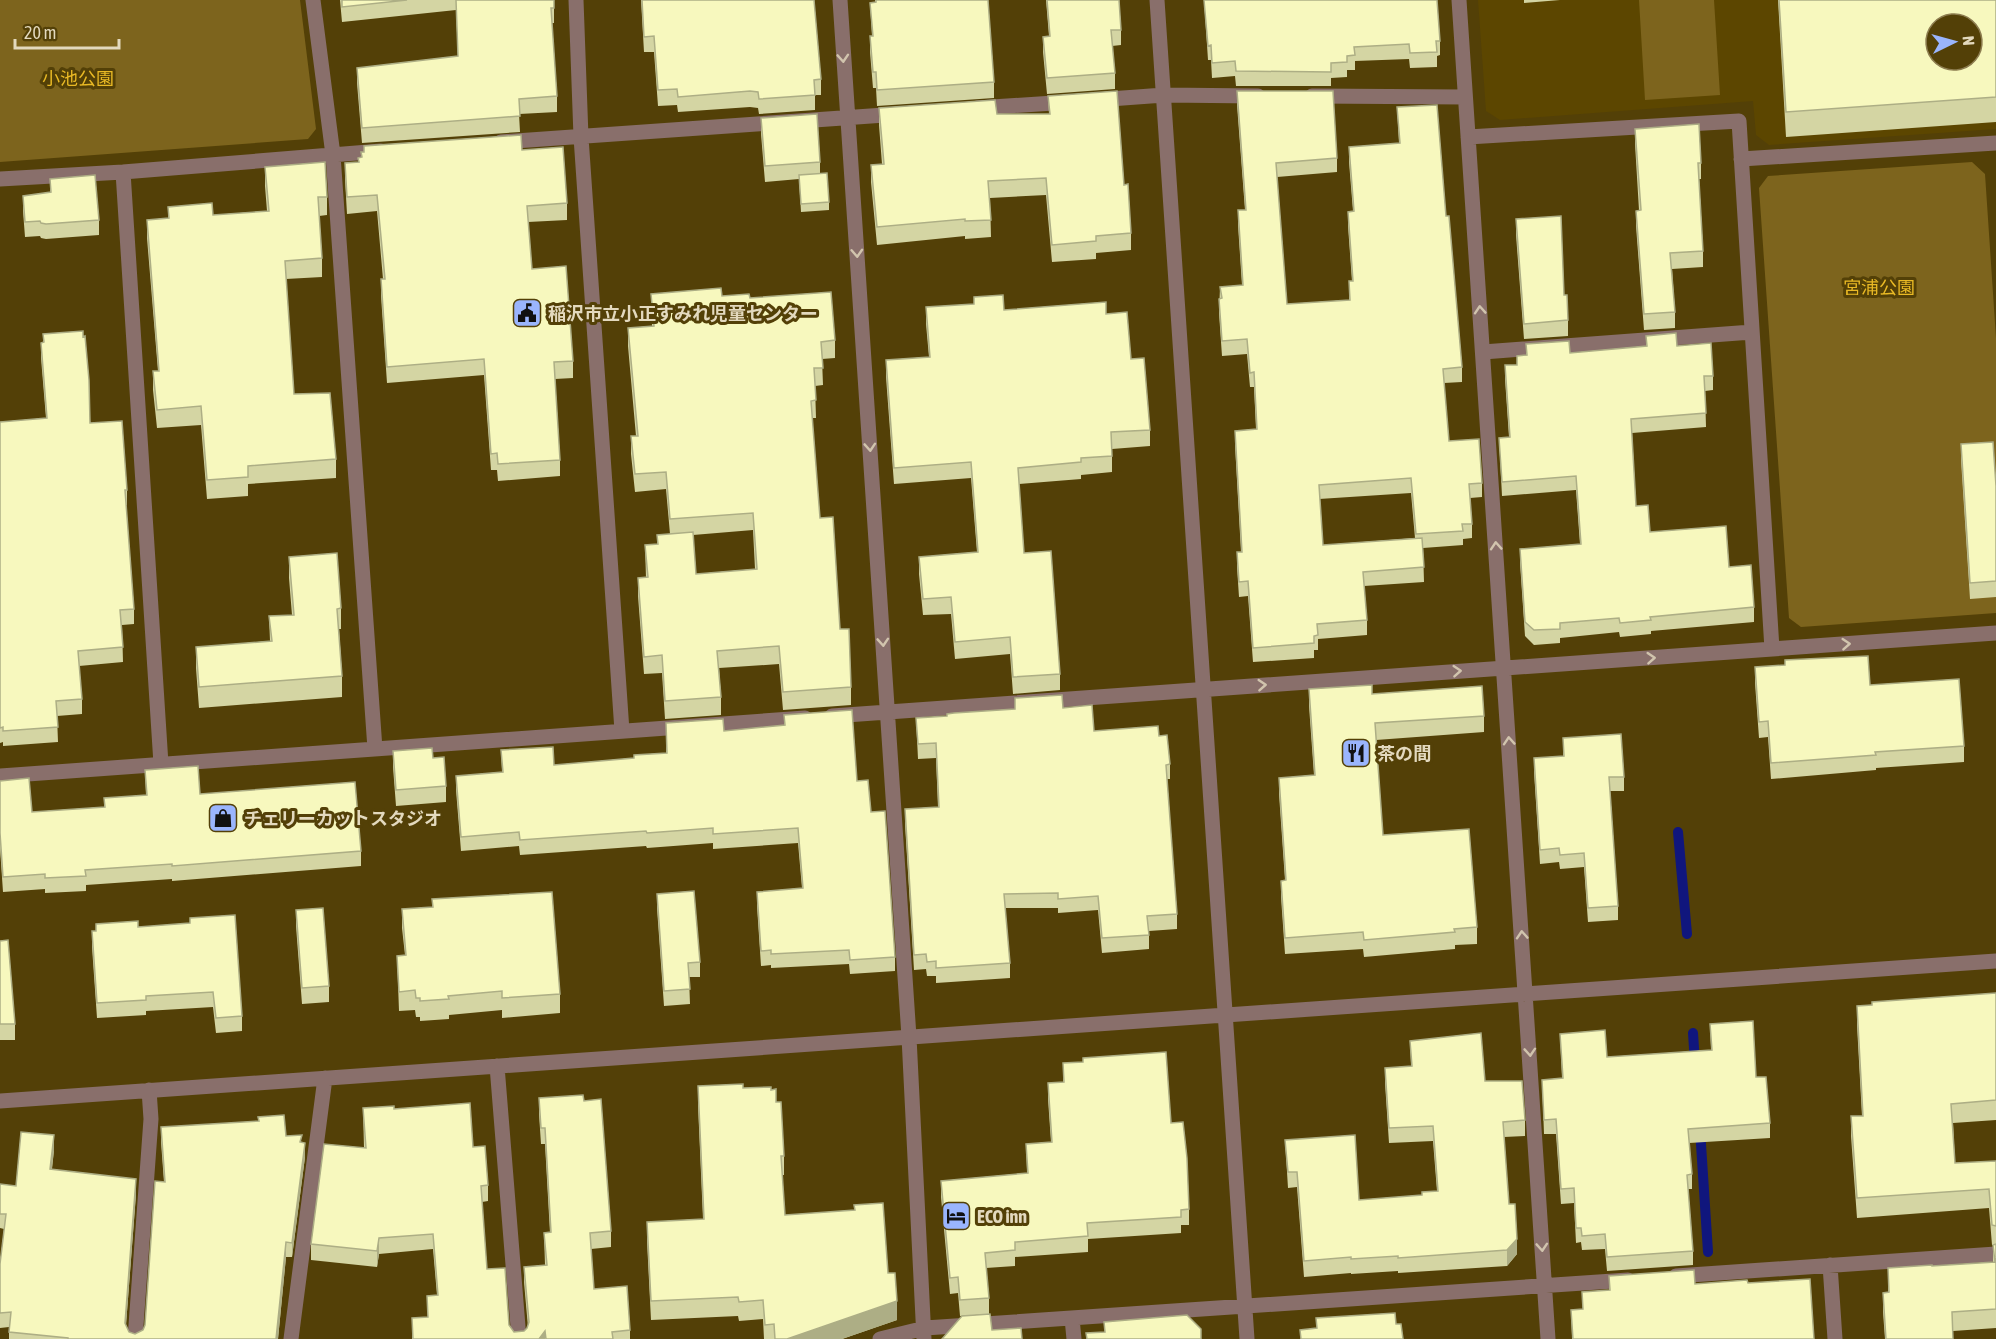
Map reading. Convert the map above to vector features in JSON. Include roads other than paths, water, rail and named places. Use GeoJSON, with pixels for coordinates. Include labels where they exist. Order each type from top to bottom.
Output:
{"type":"FeatureCollection","features":[{"type":"Feature","properties":{"kind":"street"},"geometry":{"type":"LineString","coordinates":[[314,0],[333,154],[375,749]]}},
{"type":"Feature","properties":{"kind":"street"},"geometry":{"type":"LineString","coordinates":[[576,0],[582,136],[622,731]]}},
{"type":"Feature","properties":{"kind":"street"},"geometry":{"type":"LineString","coordinates":[[840,0],[909,1037],[925,1334]]}},
{"type":"Feature","properties":{"kind":"street"},"geometry":{"type":"LineString","coordinates":[[1157,0],[1247,1339]]}},
{"type":"Feature","properties":{"kind":"street"},"geometry":{"type":"LineString","coordinates":[[1459,0],[1548,1339]]}},
{"type":"Feature","properties":{"kind":"street"},"geometry":{"type":"LineString","coordinates":[[964,109],[1164,95],[1268,96]]}},
{"type":"Feature","properties":{"kind":"street"},"geometry":{"type":"LineString","coordinates":[[1303,96],[1465,97]]}},
{"type":"Feature","properties":{"kind":"street"},"geometry":{"type":"LineString","coordinates":[[487,143],[918,112]]}},
{"type":"Feature","properties":{"kind":"street"},"geometry":{"type":"LineString","coordinates":[[1468,137],[1739,122],[1772,649]]}},
{"type":"Feature","properties":{"kind":"street"},"geometry":{"type":"LineString","coordinates":[[1741,159],[1996,143]]}},
{"type":"Feature","properties":{"kind":"street"},"geometry":{"type":"LineString","coordinates":[[0,179],[123,172],[392,150]]}},
{"type":"Feature","properties":{"kind":"street"},"geometry":{"type":"LineString","coordinates":[[123,172],[161,764]]}},
{"type":"Feature","properties":{"kind":"street"},"geometry":{"type":"LineString","coordinates":[[1483,352],[1752,332]]}},
{"type":"Feature","properties":{"kind":"street"},"geometry":{"type":"LineString","coordinates":[[0,776],[1996,633]]}},
{"type":"Feature","properties":{"kind":"street"},"geometry":{"type":"LineString","coordinates":[[0,1101],[1996,961]]}},
{"type":"Feature","properties":{"kind":"street"},"geometry":{"type":"LineString","coordinates":[[497,1066],[519,1339]]}},
{"type":"Feature","properties":{"kind":"street"},"geometry":{"type":"LineString","coordinates":[[291,1339],[326,1078]]}},
{"type":"Feature","properties":{"kind":"street"},"geometry":{"type":"LineString","coordinates":[[135,1339],[152,1119],[150,1090]]}},
{"type":"Feature","properties":{"kind":"street"},"geometry":{"type":"LineString","coordinates":[[1661,1277],[1996,1254]]}},
{"type":"Feature","properties":{"kind":"street"},"geometry":{"type":"LineString","coordinates":[[1830,1265],[1835,1339]]}},
{"type":"Feature","properties":{"kind":"street"},"geometry":{"type":"LineString","coordinates":[[880,1339],[1072,1318],[1638,1279]]}},
{"type":"Feature","properties":{"kind":"street"},"geometry":{"type":"LineString","coordinates":[[1072,1318],[1074,1339]]}},
{"type":"Feature","properties":{"kind":"waterway"},"geometry":{"type":"LineString","coordinates":[[1678,832],[1687,934]]}},
{"type":"Feature","properties":{"kind":"waterway"},"geometry":{"type":"LineString","coordinates":[[1693,1033],[1695,1063]]}},
{"type":"Feature","properties":{"kind":"waterway"},"geometry":{"type":"LineString","coordinates":[[1700,1129],[1708,1252]]}},
{"type":"Feature","properties":{"kind":"place","name":"稲沢市立小正すみれ児童センター"},"geometry":{"type":"Point","coordinates":[527,313]}},
{"type":"Feature","properties":{"kind":"place","name":"茶の間"},"geometry":{"type":"Point","coordinates":[1356,753]}},
{"type":"Feature","properties":{"kind":"place","name":"チェリーカットスタジオ"},"geometry":{"type":"Point","coordinates":[223,818]}},
{"type":"Feature","properties":{"kind":"place","name":"ECO inn"},"geometry":{"type":"Point","coordinates":[956,1216]}},
{"type":"Feature","properties":{"kind":"park label","name":"小池公園"},"geometry":{"type":"Point","coordinates":[78,78]}},
{"type":"Feature","properties":{"kind":"park label","name":"宮浦公園"},"geometry":{"type":"Point","coordinates":[1879,287]}}]}
